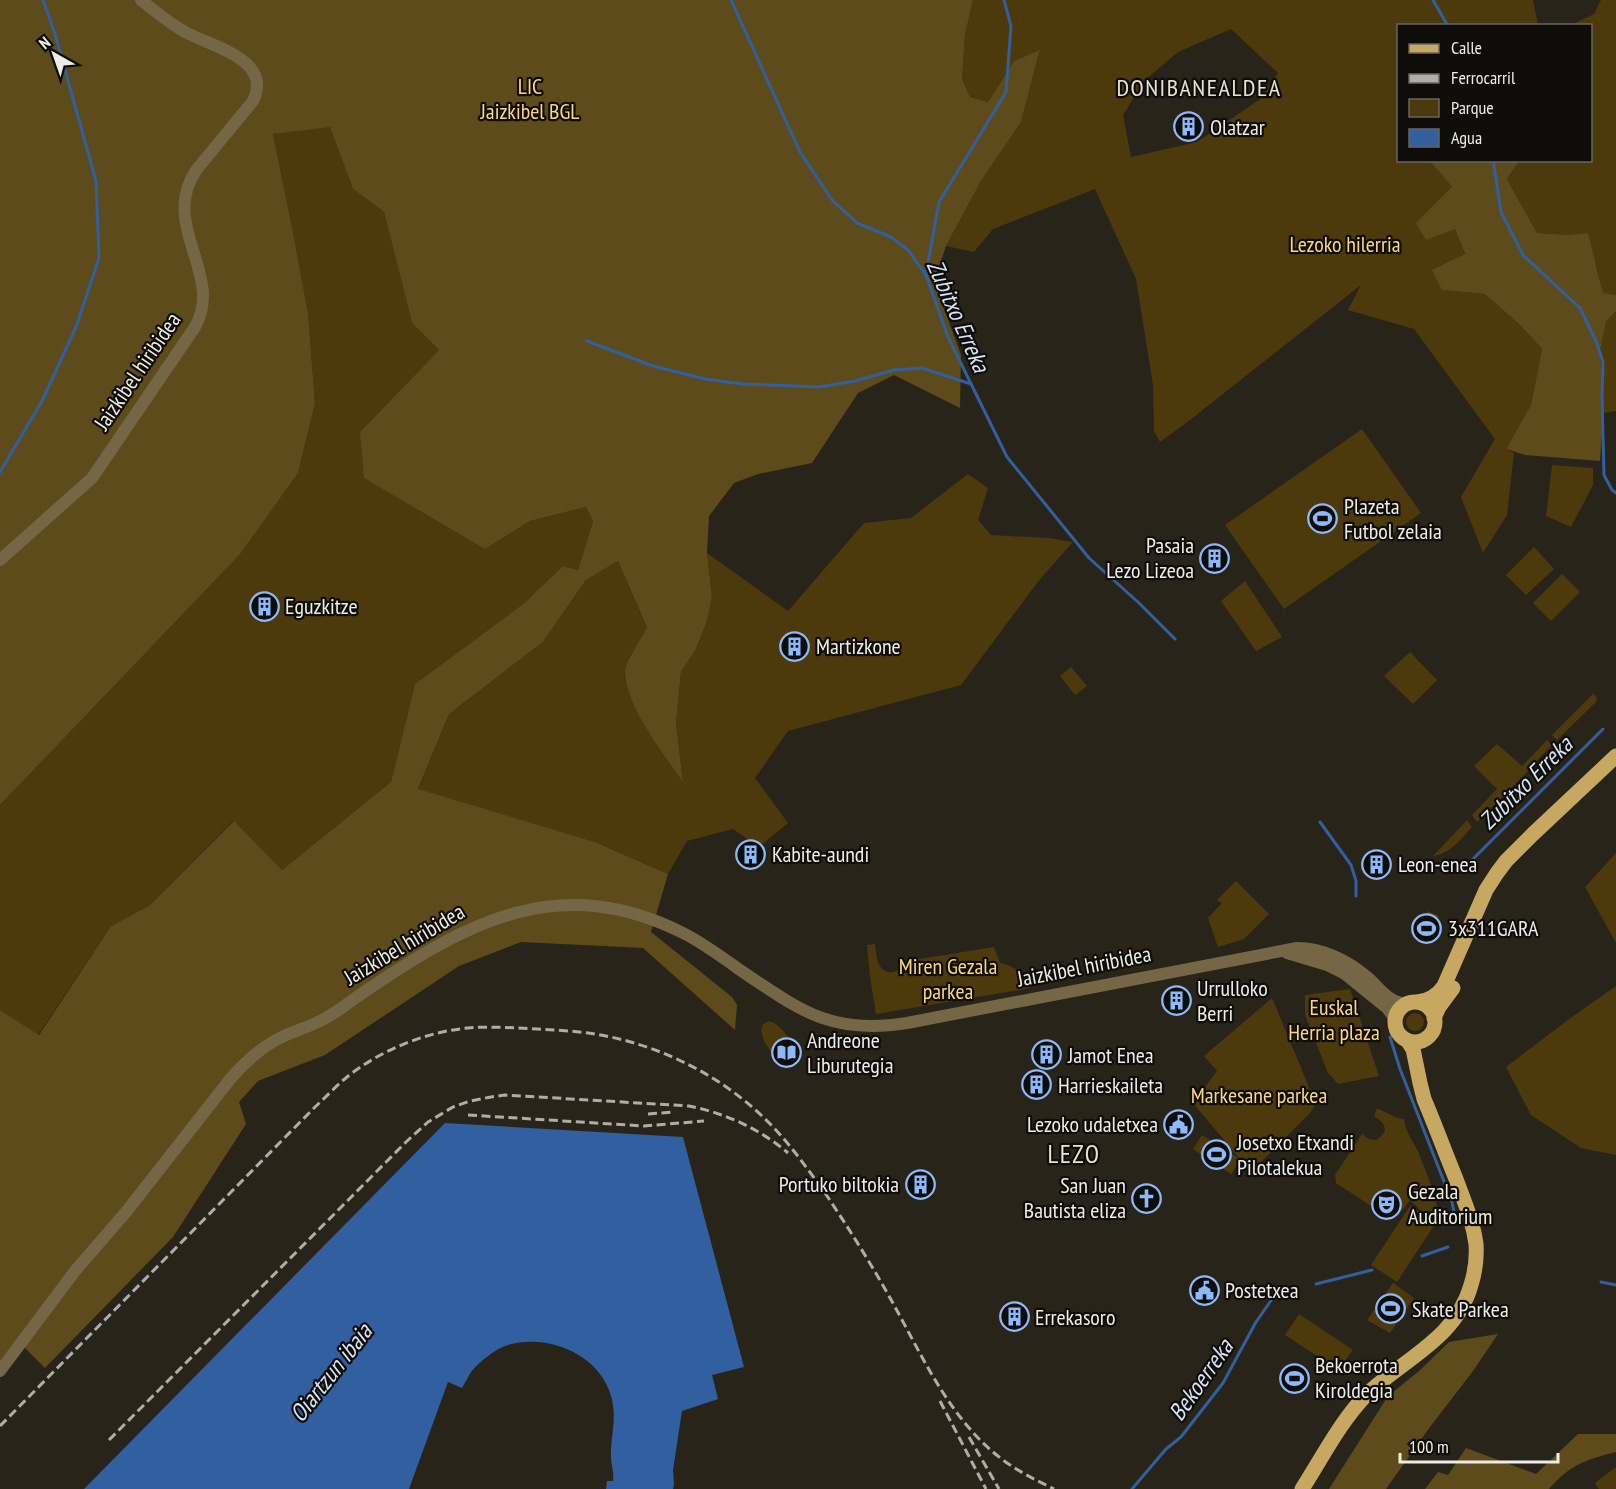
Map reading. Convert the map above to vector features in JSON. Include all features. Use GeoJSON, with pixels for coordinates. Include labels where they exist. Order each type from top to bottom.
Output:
{"type":"FeatureCollection","features":[{"type":"Feature","properties":{"kind":"main road"},"geometry":{"type":"LineString","coordinates":[[1428,1036],[1418,1041],[1402,1038],[1396,1030],[1395,1019],[1399,1010],[1412,1003],[1430,999],[1444,986],[1486,890],[1497,873],[1616,756]]}},
{"type":"Feature","properties":{"kind":"main road"},"geometry":{"type":"LineString","coordinates":[[1430,1114],[1422,1063],[1428,1036],[1433,1028],[1439,1007],[1455,983],[1497,888],[1517,851]]}},
{"type":"Feature","properties":{"kind":"main road"},"geometry":{"type":"LineString","coordinates":[[1412,1003],[1422,1003],[1430,1009],[1434,1018]]}},
{"type":"Feature","properties":{"kind":"main road"},"geometry":{"type":"LineString","coordinates":[[1302,1489],[1355,1407],[1380,1383],[1420,1353],[1446,1329],[1463,1305],[1474,1273],[1476,1259],[1470,1215],[1430,1114],[1420,1083],[1413,1049],[1407,1040]]}},
{"type":"Feature","properties":{"kind":"street","name":"Jaizkibel hiribidea"},"geometry":{"type":"LineString","coordinates":[[0,560],[92,478],[195,327],[202,312],[204,289],[184,217],[185,193],[197,169],[253,101],[257,91],[257,79],[251,68],[237,57],[186,33],[141,0]]}},
{"type":"Feature","properties":{"kind":"street","name":"Jaizkibel hiribidea"},"geometry":{"type":"LineString","coordinates":[[0,1371],[75,1271],[126,1212],[244,1064],[276,1040],[328,1017],[429,950],[494,919],[522,911],[548,906],[572,905],[597,907],[651,919],[686,934],[787,1002],[808,1013],[843,1024],[859,1026],[876,1027],[907,1023],[1280,951],[1307,948],[1327,953],[1360,971],[1395,1001],[1412,1003]]}},
{"type":"Feature","properties":{"kind":"street","name":"Jaizkibel hiribidea"},"geometry":{"type":"LineString","coordinates":[[1280,951],[1326,965],[1345,974],[1387,1008],[1395,1019]]}},
{"type":"Feature","properties":{"kind":"green space","name":"LIC Jaizkibel BGL"},"geometry":{"type":"Polygon","coordinates":[[[0,0],[973,0],[965,35],[962,79],[970,97],[988,102],[1014,61],[1040,50],[1021,122],[981,181],[946,246],[934,281],[961,355],[960,408],[894,375],[858,393],[812,463],[758,474],[734,483],[709,516],[707,553],[712,598],[707,621],[696,649],[681,672],[676,723],[683,782],[646,728],[637,712],[626,682],[626,665],[647,628],[618,561],[586,580],[543,642],[449,714],[418,789],[595,842],[668,874],[651,932],[732,997],[737,1005],[735,1030],[643,948],[521,942],[459,966],[325,1055],[258,1081],[239,1102],[246,1124],[173,1237],[45,1368],[17,1340],[0,1361],[0,1010],[39,1035],[111,926],[150,905],[234,821],[282,870],[391,782],[415,684],[523,604],[563,566],[578,570],[593,521],[586,507],[530,521],[485,549],[364,478],[360,432],[439,350],[412,323],[384,212],[353,189],[330,127],[273,134],[308,313],[315,403],[298,473],[240,554],[0,805],[0,0]]]}},
{"type":"Feature","properties":{"kind":"green space","name":"Lezoko hilerria"},"geometry":{"type":"Polygon","coordinates":[[[973,0],[1533,0],[1538,24],[1397,24],[1397,162],[1431,162],[1452,187],[1455,229],[1465,255],[1433,270],[1443,290],[1485,294],[1520,325],[1542,349],[1531,405],[1506,449],[1514,453],[1507,515],[1483,553],[1461,497],[1495,439],[1414,329],[1348,310],[1361,285],[1160,442],[1154,431],[1153,385],[1136,279],[1095,189],[993,229],[974,252],[946,246],[981,181],[1021,122],[1040,51],[1014,61],[988,102],[970,97],[962,79],[965,35],[973,0]],[[1231,29],[1178,52],[1144,81],[1123,115],[1131,157],[1197,142],[1259,100],[1278,73],[1231,29]]]}},
{"type":"Feature","properties":{"kind":"green space"},"geometry":{"type":"Polygon","coordinates":[[[1601,0],[1616,0],[1616,295],[1603,294],[1596,263],[1570,235],[1537,233],[1507,179],[1518,162],[1592,162],[1592,24],[1573,24],[1594,14],[1601,0]]]}},
{"type":"Feature","properties":{"kind":"green space"},"geometry":{"type":"Polygon","coordinates":[[[330,126],[353,189],[384,212],[412,323],[439,350],[360,432],[485,549],[530,521],[586,507],[593,521],[578,570],[563,566],[523,604],[415,684],[391,782],[282,870],[233,821],[150,905],[111,926],[38,1035],[0,1010],[0,805],[138,660],[298,473],[315,403],[308,313],[273,134],[330,126]]]}},
{"type":"Feature","properties":{"kind":"green space"},"geometry":{"type":"Polygon","coordinates":[[[1431,162],[1518,162],[1507,179],[1537,233],[1570,235],[1588,233],[1603,293],[1616,295],[1616,311],[1606,322],[1600,351],[1604,402],[1600,461],[1525,455],[1506,449],[1531,405],[1542,349],[1520,325],[1485,294],[1442,290],[1432,270],[1465,254],[1455,229],[1426,240],[1416,223],[1452,187],[1431,162]]]}},
{"type":"Feature","properties":{"kind":"green space"},"geometry":{"type":"Polygon","coordinates":[[[1616,311],[1616,411],[1603,413],[1600,351],[1606,322],[1616,311]]]}},
{"type":"Feature","properties":{"kind":"green space","name":"Plazeta Futbol zelaia"},"geometry":{"type":"Polygon","coordinates":[[[1362,429],[1421,513],[1284,609],[1225,525],[1362,429]]]}},
{"type":"Feature","properties":{"kind":"green space"},"geometry":{"type":"Polygon","coordinates":[[[1552,465],[1593,468],[1593,485],[1571,527],[1546,516],[1552,465]]]}},
{"type":"Feature","properties":{"kind":"green space"},"geometry":{"type":"Polygon","coordinates":[[[968,474],[988,488],[978,520],[991,535],[1049,538],[1073,542],[1040,579],[961,685],[788,731],[755,778],[788,823],[759,847],[733,829],[687,841],[668,874],[595,842],[418,790],[449,714],[543,642],[586,580],[618,561],[647,629],[626,665],[625,677],[628,691],[635,708],[655,741],[683,781],[676,723],[681,672],[696,649],[707,621],[712,598],[707,553],[788,611],[864,523],[911,518],[968,474]]]}},
{"type":"Feature","properties":{"kind":"green space"},"geometry":{"type":"Polygon","coordinates":[[[1534,547],[1554,569],[1526,595],[1506,575],[1534,547]]]}},
{"type":"Feature","properties":{"kind":"green space"},"geometry":{"type":"Polygon","coordinates":[[[1562,574],[1580,592],[1551,621],[1533,603],[1562,574]]]}},
{"type":"Feature","properties":{"kind":"green space"},"geometry":{"type":"Polygon","coordinates":[[[1245,581],[1282,637],[1256,651],[1221,601],[1245,581]]]}},
{"type":"Feature","properties":{"kind":"green space"},"geometry":{"type":"Polygon","coordinates":[[[1410,652],[1437,680],[1413,704],[1384,676],[1410,652]]]}},
{"type":"Feature","properties":{"kind":"green space"},"geometry":{"type":"Polygon","coordinates":[[[1071,667],[1087,686],[1075,695],[1060,676],[1071,667]]]}},
{"type":"Feature","properties":{"kind":"green space"},"geometry":{"type":"Polygon","coordinates":[[[1594,693],[1597,700],[1595,703],[1557,740],[1552,735],[1594,693]]]}},
{"type":"Feature","properties":{"kind":"green space"},"geometry":{"type":"Polygon","coordinates":[[[1547,740],[1552,745],[1528,770],[1525,768],[1528,771],[1477,822],[1472,815],[1497,789],[1474,766],[1497,744],[1522,766],[1547,740]]]}},
{"type":"Feature","properties":{"kind":"green space"},"geometry":{"type":"Polygon","coordinates":[[[1467,820],[1472,827],[1459,841],[1445,852],[1433,856],[1467,820]]]}},
{"type":"Feature","properties":{"kind":"green space"},"geometry":{"type":"Polygon","coordinates":[[[1616,853],[1616,943],[1585,887],[1616,853]]]}},
{"type":"Feature","properties":{"kind":"green space"},"geometry":{"type":"Polygon","coordinates":[[[1236,881],[1269,914],[1244,939],[1218,947],[1208,918],[1222,903],[1217,900],[1236,881]]]}},
{"type":"Feature","properties":{"kind":"green space"},"geometry":{"type":"Polygon","coordinates":[[[1428,911],[1439,916],[1429,939],[1418,935],[1428,911]]]}},
{"type":"Feature","properties":{"kind":"green space","name":"Miren Gezala parkea"},"geometry":{"type":"Polygon","coordinates":[[[875,944],[879,964],[889,972],[898,970],[907,961],[994,947],[1000,963],[1018,972],[1031,988],[876,1014],[867,945],[875,944]]]}},
{"type":"Feature","properties":{"kind":"green space"},"geometry":{"type":"Polygon","coordinates":[[[1616,986],[1616,1155],[1581,1148],[1531,1115],[1506,1067],[1616,986]]]}},
{"type":"Feature","properties":{"kind":"green space","name":"Euskal Herria plaza"},"geometry":{"type":"Polygon","coordinates":[[[1350,989],[1379,1076],[1338,1084],[1328,1073],[1305,1015],[1305,995],[1350,989]]]}},
{"type":"Feature","properties":{"kind":"green space","name":"Markesane parkea"},"geometry":{"type":"Polygon","coordinates":[[[1272,998],[1316,1104],[1310,1113],[1251,1172],[1241,1160],[1231,1174],[1193,1149],[1202,1135],[1240,1159],[1193,1103],[1217,1071],[1204,1056],[1272,998]]]}},
{"type":"Feature","properties":{"kind":"green space"},"geometry":{"type":"Polygon","coordinates":[[[1415,1013],[1421,1016],[1424,1022],[1421,1028],[1415,1031],[1409,1028],[1406,1022],[1409,1016],[1415,1013]]]}},
{"type":"Feature","properties":{"kind":"green space"},"geometry":{"type":"Polygon","coordinates":[[[769,1021],[781,1028],[789,1039],[772,1054],[764,1041],[761,1030],[763,1024],[769,1021]]]}},
{"type":"Feature","properties":{"kind":"green space"},"geometry":{"type":"Polygon","coordinates":[[[1377,1108],[1404,1119],[1428,1178],[1439,1218],[1397,1282],[1371,1265],[1410,1206],[1431,1220],[1410,1200],[1401,1212],[1400,1203],[1394,1197],[1388,1197],[1380,1205],[1377,1203],[1374,1208],[1336,1183],[1335,1175],[1362,1134],[1369,1139],[1376,1140],[1385,1131],[1384,1125],[1374,1116],[1377,1108]]]}},
{"type":"Feature","properties":{"kind":"green space","name":"Skate Parkea"},"geometry":{"type":"Polygon","coordinates":[[[1393,1283],[1414,1298],[1390,1333],[1367,1320],[1393,1283]]]}},
{"type":"Feature","properties":{"kind":"green space"},"geometry":{"type":"Polygon","coordinates":[[[1299,1314],[1353,1350],[1338,1370],[1285,1335],[1299,1314]]]}},
{"type":"Feature","properties":{"kind":"green space"},"geometry":{"type":"Polygon","coordinates":[[[1498,1334],[1386,1489],[1329,1489],[1388,1396],[1418,1372],[1449,1342],[1498,1334]]]}},
{"type":"Feature","properties":{"kind":"green space"},"geometry":{"type":"Polygon","coordinates":[[[1578,1434],[1616,1434],[1616,1452],[1579,1464],[1564,1474],[1549,1489],[1425,1489],[1438,1472],[1448,1475],[1466,1448],[1536,1474],[1578,1434]]]}},
{"type":"Feature","properties":{"kind":"green space"},"geometry":{"type":"Polygon","coordinates":[[[1616,1467],[1616,1489],[1599,1489],[1595,1483],[1616,1467]]]}},
{"type":"Feature","properties":{"kind":"water","name":"Oiartzun ibaia"},"geometry":{"type":"Polygon","coordinates":[[[445,1123],[683,1137],[744,1367],[712,1375],[718,1399],[682,1411],[673,1470],[673,1489],[606,1489],[607,1481],[613,1481],[611,1450],[614,1417],[612,1399],[602,1377],[592,1365],[567,1349],[553,1344],[523,1342],[508,1345],[493,1352],[471,1372],[462,1388],[448,1382],[409,1489],[84,1489],[445,1123]]]}},
{"type":"Feature","properties":{"kind":"waterway"},"geometry":{"type":"LineString","coordinates":[[0,472],[42,401],[76,327],[99,258],[96,181],[55,34],[43,0]]}},
{"type":"Feature","properties":{"kind":"waterway","name":"Zubitxo Erreka"},"geometry":{"type":"LineString","coordinates":[[731,0],[800,152],[832,200],[857,223],[891,237],[908,250],[926,275],[948,337],[1007,457],[1089,558],[1175,639]]}},
{"type":"Feature","properties":{"kind":"waterway"},"geometry":{"type":"LineString","coordinates":[[926,274],[939,202],[1006,92],[1011,26],[1004,0]]}},
{"type":"Feature","properties":{"kind":"waterway"},"geometry":{"type":"LineString","coordinates":[[1433,0],[1447,24]]}},
{"type":"Feature","properties":{"kind":"waterway"},"geometry":{"type":"LineString","coordinates":[[1493,162],[1501,212],[1523,255],[1580,308],[1596,341],[1603,362],[1604,475],[1616,493]]}},
{"type":"Feature","properties":{"kind":"waterway"},"geometry":{"type":"LineString","coordinates":[[587,341],[653,366],[705,379],[742,384],[818,387],[855,381],[894,370],[922,368],[971,384]]}},
{"type":"Feature","properties":{"kind":"waterway","name":"Zubitxo Erreka"},"geometry":{"type":"LineString","coordinates":[[1472,860],[1603,729]]}},
{"type":"Feature","properties":{"kind":"waterway","name":"Zubitxo Erreka"},"geometry":{"type":"LineString","coordinates":[[1320,822],[1351,865],[1356,881],[1356,896]]}},
{"type":"Feature","properties":{"kind":"waterway","name":"Bekoerreka"},"geometry":{"type":"LineString","coordinates":[[1390,1037],[1400,1069],[1452,1202],[1455,1217]]}},
{"type":"Feature","properties":{"kind":"waterway","name":"Bekoerreka"},"geometry":{"type":"LineString","coordinates":[[1422,1256],[1448,1247]]}},
{"type":"Feature","properties":{"kind":"waterway","name":"Bekoerreka"},"geometry":{"type":"LineString","coordinates":[[1316,1284],[1372,1270]]}},
{"type":"Feature","properties":{"kind":"waterway"},"geometry":{"type":"LineString","coordinates":[[1601,1282],[1616,1285]]}},
{"type":"Feature","properties":{"kind":"waterway","name":"Bekoerreka"},"geometry":{"type":"LineString","coordinates":[[1132,1489],[1166,1449],[1181,1437],[1223,1383],[1256,1322],[1272,1299],[1292,1289]]}},
{"type":"Feature","properties":{"kind":"railway"},"geometry":{"type":"LineString","coordinates":[[0,1426],[343,1080],[374,1059],[420,1038],[452,1030],[502,1027],[588,1033],[645,1046],[692,1066],[736,1094],[756,1110],[788,1144],[825,1193],[878,1277],[928,1368],[954,1409],[985,1445],[1003,1460],[1054,1489]]}},
{"type":"Feature","properties":{"kind":"railway"},"geometry":{"type":"LineString","coordinates":[[109,1440],[406,1142],[428,1122],[453,1107],[470,1101],[505,1095],[689,1106],[742,1123],[788,1153]]}},
{"type":"Feature","properties":{"kind":"railway"},"geometry":{"type":"LineString","coordinates":[[648,1114],[675,1112]]}},
{"type":"Feature","properties":{"kind":"railway"},"geometry":{"type":"LineString","coordinates":[[468,1115],[644,1126],[704,1121]]}},
{"type":"Feature","properties":{"kind":"railway"},"geometry":{"type":"LineString","coordinates":[[940,1401],[986,1489]]}},
{"type":"Feature","properties":{"kind":"railway"},"geometry":{"type":"LineString","coordinates":[[969,1437],[999,1489]]}},
{"type":"Feature","properties":{"kind":"place","name":"Olatzar"},"geometry":{"type":"Point","coordinates":[1189,127]}},
{"type":"Feature","properties":{"kind":"place","name":"Plazeta Futbol zelaia"},"geometry":{"type":"Point","coordinates":[1323,519]}},
{"type":"Feature","properties":{"kind":"place","name":"Pasaia Lezo Lizeoa"},"geometry":{"type":"Point","coordinates":[1215,558]}},
{"type":"Feature","properties":{"kind":"place","name":"Eguzkitze"},"geometry":{"type":"Point","coordinates":[264,606]}},
{"type":"Feature","properties":{"kind":"place","name":"Martizkone"},"geometry":{"type":"Point","coordinates":[795,646]}},
{"type":"Feature","properties":{"kind":"place","name":"Kabite-aundi"},"geometry":{"type":"Point","coordinates":[751,854]}},
{"type":"Feature","properties":{"kind":"place","name":"Leon-enea"},"geometry":{"type":"Point","coordinates":[1377,864]}},
{"type":"Feature","properties":{"kind":"place","name":"3x311GARA"},"geometry":{"type":"Point","coordinates":[1427,928]}},
{"type":"Feature","properties":{"kind":"place","name":"Urrulloko Berri"},"geometry":{"type":"Point","coordinates":[1176,1001]}},
{"type":"Feature","properties":{"kind":"place","name":"Andreone Liburutegia"},"geometry":{"type":"Point","coordinates":[786,1053]}},
{"type":"Feature","properties":{"kind":"place","name":"Jamot Enea"},"geometry":{"type":"Point","coordinates":[1047,1055]}},
{"type":"Feature","properties":{"kind":"place","name":"Harrieskaileta"},"geometry":{"type":"Point","coordinates":[1037,1085]}},
{"type":"Feature","properties":{"kind":"place","name":"Lezoko udaletxea"},"geometry":{"type":"Point","coordinates":[1179,1124]}},
{"type":"Feature","properties":{"kind":"place","name":"Josetxo Etxandi Pilotalekua"},"geometry":{"type":"Point","coordinates":[1216,1155]}},
{"type":"Feature","properties":{"kind":"place","name":"Portuko biltokia"},"geometry":{"type":"Point","coordinates":[920,1184]}},
{"type":"Feature","properties":{"kind":"place","name":"San Juan Bautista eliza"},"geometry":{"type":"Point","coordinates":[1147,1198]}},
{"type":"Feature","properties":{"kind":"place","name":"Gezala Auditorium"},"geometry":{"type":"Point","coordinates":[1387,1204]}},
{"type":"Feature","properties":{"kind":"place","name":"Postetxea"},"geometry":{"type":"Point","coordinates":[1204,1290]}},
{"type":"Feature","properties":{"kind":"place","name":"Skate Parkea"},"geometry":{"type":"Point","coordinates":[1391,1309]}},
{"type":"Feature","properties":{"kind":"place","name":"Errekasoro"},"geometry":{"type":"Point","coordinates":[1014,1317]}},
{"type":"Feature","properties":{"kind":"place","name":"Bekoerrota Kiroldegia"},"geometry":{"type":"Point","coordinates":[1294,1378]}},
{"type":"Feature","properties":{"kind":"district","name":"DONIBANEALDEA"},"geometry":{"type":"Point","coordinates":[1199,88]}},
{"type":"Feature","properties":{"kind":"district","name":"LEZO"},"geometry":{"type":"Point","coordinates":[1074,1154]}}]}
